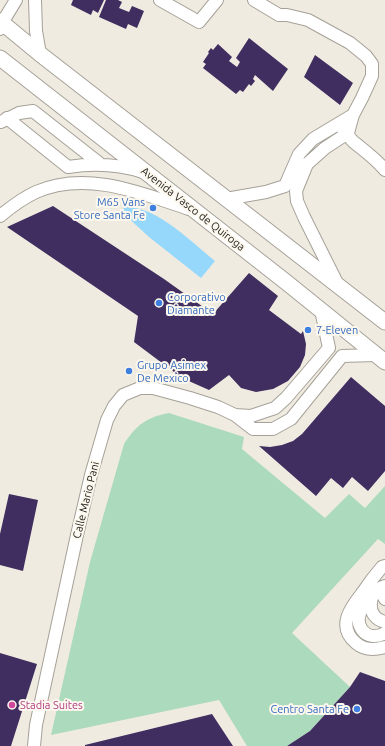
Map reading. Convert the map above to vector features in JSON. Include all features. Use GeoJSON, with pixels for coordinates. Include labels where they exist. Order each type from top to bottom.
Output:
{"type":"FeatureCollection","features":[{"type":"Feature","properties":{"kind":"main road"},"geometry":{"type":"LineString","coordinates":[[1,24],[385,322]]}},
{"type":"Feature","properties":{"kind":"main road","name":"Avenida Vasco de Quiroga"},"geometry":{"type":"LineString","coordinates":[[0,58],[381,358]]}},
{"type":"Feature","properties":{"kind":"street"},"geometry":{"type":"LineString","coordinates":[[1,24],[16,0]]}},
{"type":"Feature","properties":{"kind":"street"},"geometry":{"type":"LineString","coordinates":[[35,0],[36,31],[40,54]]}},
{"type":"Feature","properties":{"kind":"street"},"geometry":{"type":"LineString","coordinates":[[160,0],[199,22],[216,0]]}},
{"type":"Feature","properties":{"kind":"street"},"geometry":{"type":"LineString","coordinates":[[254,0],[279,15],[287,15],[308,20],[350,43],[366,56],[372,64],[372,76],[353,115],[348,133],[325,148],[307,164],[296,191],[297,201],[304,217],[338,286]]}},
{"type":"Feature","properties":{"kind":"street"},"geometry":{"type":"LineString","coordinates":[[3,120],[19,113],[33,111],[100,164]]}},
{"type":"Feature","properties":{"kind":"street"},"geometry":{"type":"LineString","coordinates":[[226,199],[266,192],[286,186],[299,154],[313,140],[353,115]]}},
{"type":"Feature","properties":{"kind":"street"},"geometry":{"type":"LineString","coordinates":[[3,120],[68,167],[100,164],[132,168],[147,174]]}},
{"type":"Feature","properties":{"kind":"street"},"geometry":{"type":"LineString","coordinates":[[337,124],[348,133],[354,142],[366,150],[385,170]]}},
{"type":"Feature","properties":{"kind":"street"},"geometry":{"type":"LineString","coordinates":[[0,216],[9,208],[36,192],[57,185],[74,184],[118,186],[194,211]]}},
{"type":"Feature","properties":{"kind":"street","name":"Calle Mario Pani"},"geometry":{"type":"LineString","coordinates":[[34,746],[36,725],[91,475],[107,420],[114,406],[123,395],[140,388],[153,388],[190,398],[235,414],[251,416],[275,408],[286,398],[329,348],[321,310]]}},
{"type":"Feature","properties":{"kind":"street","name":"Calle Mario Pani"},"geometry":{"type":"LineString","coordinates":[[235,414],[253,429],[274,429],[291,419],[342,356],[381,358]]}},
{"type":"Feature","properties":{"kind":"street"},"geometry":{"type":"LineString","coordinates":[[385,566],[382,567],[349,610],[346,618],[350,636],[355,642],[362,647],[369,649],[385,647]]}},
{"type":"Feature","properties":{"kind":"street"},"geometry":{"type":"LineString","coordinates":[[382,583],[373,593],[370,604],[373,615],[377,619],[385,622]]}},
{"type":"Feature","properties":{"kind":"street"},"geometry":{"type":"LineString","coordinates":[[385,590],[385,599]]}},
{"type":"Feature","properties":{"kind":"street"},"geometry":{"type":"LineString","coordinates":[[362,593],[364,606],[358,620],[361,629],[372,636],[385,633]]}},
{"type":"Feature","properties":{"kind":"street","name":"Calle Mario Pani"},"geometry":{"type":"LineString","coordinates":[[28,746],[36,725]]}},
{"type":"Feature","properties":{"kind":"green space"},"geometry":{"type":"Polygon","coordinates":[[[169,413],[244,437],[242,449],[325,518],[349,494],[365,508],[385,486],[385,544],[378,539],[292,633],[350,687],[310,731],[287,746],[247,746],[219,700],[51,735],[90,562],[124,444],[133,432],[143,423],[154,417],[169,413]]]}},
{"type":"Feature","properties":{"kind":"water"},"geometry":{"type":"Polygon","coordinates":[[[123,207],[136,208],[157,216],[178,230],[215,261],[201,278],[149,237],[124,214],[123,207]]]}},
{"type":"Feature","properties":{"kind":"building"},"geometry":{"type":"Polygon","coordinates":[[[73,0],[104,0],[98,13],[93,10],[91,15],[71,5],[73,0]]]}},
{"type":"Feature","properties":{"kind":"building"},"geometry":{"type":"Polygon","coordinates":[[[106,0],[118,0],[122,2],[119,8],[129,12],[132,6],[144,11],[137,28],[128,24],[126,29],[99,17],[106,0]]]}},
{"type":"Feature","properties":{"kind":"building"},"geometry":{"type":"Polygon","coordinates":[[[249,38],[288,69],[273,91],[255,75],[253,79],[255,81],[251,86],[249,84],[243,92],[240,90],[236,94],[203,68],[206,64],[203,62],[209,53],[208,52],[211,48],[213,50],[218,44],[232,57],[229,61],[237,67],[240,62],[236,58],[249,38]]]}},
{"type":"Feature","properties":{"kind":"building"},"geometry":{"type":"Polygon","coordinates":[[[315,55],[353,83],[340,105],[304,77],[315,55]]]}},
{"type":"Feature","properties":{"kind":"building","name":"Corporativo Diamante"},"geometry":{"type":"Polygon","coordinates":[[[53,206],[164,279],[213,314],[249,273],[278,296],[269,310],[301,334],[303,331],[306,344],[305,355],[300,367],[288,381],[273,389],[256,392],[241,388],[229,375],[209,390],[182,378],[134,342],[138,316],[7,227],[53,206]]]}},
{"type":"Feature","properties":{"kind":"building"},"geometry":{"type":"Polygon","coordinates":[[[351,377],[385,406],[385,471],[368,491],[352,477],[343,488],[331,478],[316,496],[259,446],[270,447],[293,441],[302,434],[351,377]]]}},
{"type":"Feature","properties":{"kind":"building"},"geometry":{"type":"Polygon","coordinates":[[[9,494],[38,500],[23,571],[0,565],[0,534],[9,494]]]}},
{"type":"Feature","properties":{"kind":"building","name":"Stadia Suites"},"geometry":{"type":"Polygon","coordinates":[[[0,653],[37,664],[11,746],[0,746],[0,653]]]}},
{"type":"Feature","properties":{"kind":"building","name":"Centro Santa Fe"},"geometry":{"type":"Polygon","coordinates":[[[360,672],[385,681],[385,746],[287,746],[310,731],[350,687],[360,672]]]}},
{"type":"Feature","properties":{"kind":"building"},"geometry":{"type":"Polygon","coordinates":[[[212,714],[233,746],[85,746],[85,745],[212,714]]]}},
{"type":"Feature","properties":{"kind":"place","name":"M65 Vans Store Santa Fe"},"geometry":{"type":"Point","coordinates":[153,208]}},
{"type":"Feature","properties":{"kind":"place","name":"Corporativo Diamante"},"geometry":{"type":"Point","coordinates":[159,303]}},
{"type":"Feature","properties":{"kind":"place","name":"7-Eleven"},"geometry":{"type":"Point","coordinates":[308,330]}},
{"type":"Feature","properties":{"kind":"place","name":"Grupo Asimex De Mexico"},"geometry":{"type":"Point","coordinates":[129,371]}},
{"type":"Feature","properties":{"kind":"place","name":"Stadia Suites"},"geometry":{"type":"Point","coordinates":[12,705]}},
{"type":"Feature","properties":{"kind":"place","name":"Centro Santa Fe"},"geometry":{"type":"Point","coordinates":[357,709]}}]}
